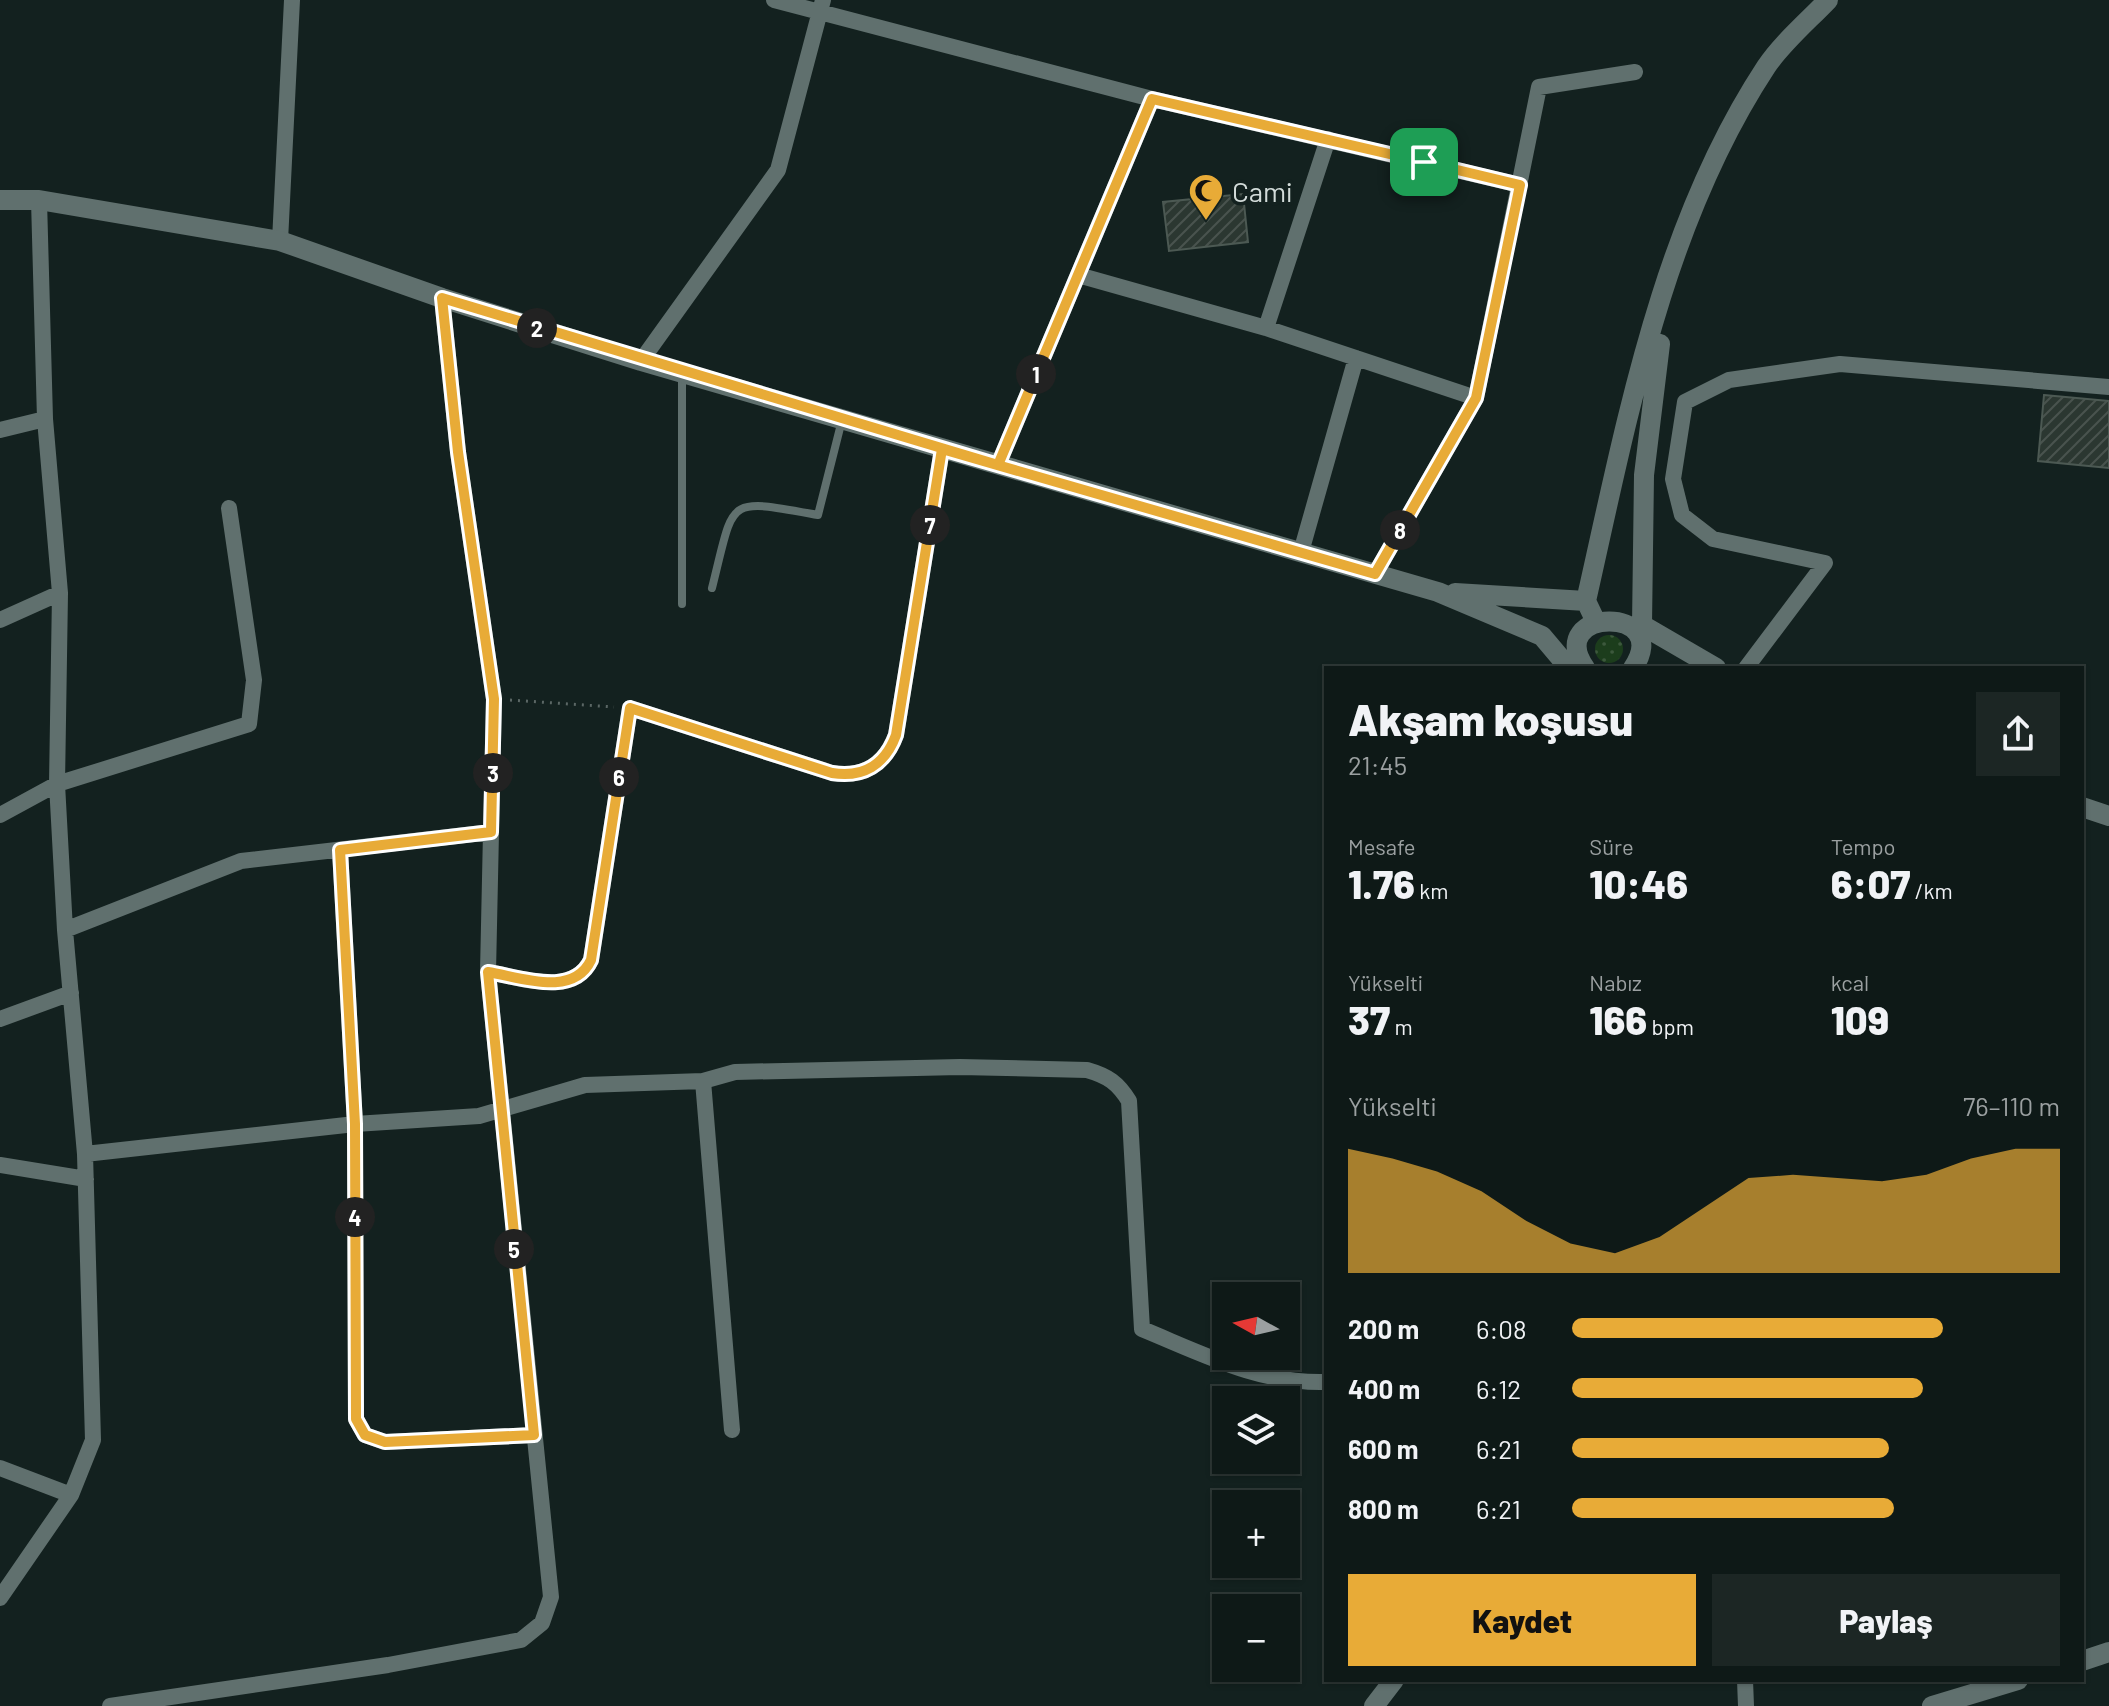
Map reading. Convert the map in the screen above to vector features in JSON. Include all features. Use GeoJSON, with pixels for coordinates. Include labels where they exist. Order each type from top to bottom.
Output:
{"type":"FeatureCollection","features":[{"type":"Feature","properties":{"kind":"street"},"geometry":{"type":"LineString","coordinates":[[280,241],[292,0]]}},
{"type":"Feature","properties":{"kind":"street"},"geometry":{"type":"LineString","coordinates":[[774,0],[822,6],[1152,99],[1520,185]]}},
{"type":"Feature","properties":{"kind":"street"},"geometry":{"type":"LineString","coordinates":[[1596,622],[1586,601],[1616,469],[1669,273],[1711,165],[1768,65],[1828,0]]}},
{"type":"Feature","properties":{"kind":"street"},"geometry":{"type":"LineString","coordinates":[[641,361],[778,170],[822,6]]}},
{"type":"Feature","properties":{"kind":"street"},"geometry":{"type":"LineString","coordinates":[[1375,574],[1476,398],[1539,87],[1635,72]]}},
{"type":"Feature","properties":{"kind":"street"},"geometry":{"type":"LineString","coordinates":[[998,465],[1152,99]]}},
{"type":"Feature","properties":{"kind":"street"},"geometry":{"type":"LineString","coordinates":[[1266,328],[1328,139]]}},
{"type":"Feature","properties":{"kind":"street"},"geometry":{"type":"LineString","coordinates":[[0,200],[39,200],[280,241],[442,298],[641,361],[1438,592],[1542,636],[1577,666]]}},
{"type":"Feature","properties":{"kind":"street"},"geometry":{"type":"LineString","coordinates":[[0,1598],[71,1495],[93,1440],[85,1154],[65,930],[57,784],[60,593],[45,419],[39,200]]}},
{"type":"Feature","properties":{"kind":"street"},"geometry":{"type":"LineString","coordinates":[[1634,666],[1639,645],[1644,475],[1669,273]]}},
{"type":"Feature","properties":{"kind":"street"},"geometry":{"type":"LineString","coordinates":[[1078,275],[1266,328],[1476,398]]}},
{"type":"Feature","properties":{"kind":"street"},"geometry":{"type":"LineString","coordinates":[[110,1706],[388,1665],[521,1640],[533,1633],[548,1611],[551,1597],[499,1110],[488,972],[494,699],[458,452],[442,298]]}},
{"type":"Feature","properties":{"kind":"street"},"geometry":{"type":"LineString","coordinates":[[1301,552],[1356,358]]}},
{"type":"Feature","properties":{"kind":"street"},"geometry":{"type":"LineString","coordinates":[[1748,666],[1825,563],[1713,539],[1682,515],[1673,479],[1685,402],[1729,380],[1840,364],[2109,387]]}},
{"type":"Feature","properties":{"kind":"street"},"geometry":{"type":"LineString","coordinates":[[0,430],[45,419]]}},
{"type":"Feature","properties":{"kind":"street"},"geometry":{"type":"LineString","coordinates":[[488,972],[559,983],[579,977],[586,970],[591,960],[630,708],[832,773],[860,773],[882,761],[896,735],[942,449]]}},
{"type":"Feature","properties":{"kind":"street"},"geometry":{"type":"LineString","coordinates":[[0,815],[57,784],[249,724],[254,680],[229,508]]}},
{"type":"Feature","properties":{"kind":"street"},"geometry":{"type":"LineString","coordinates":[[1438,592],[1586,601]]}},
{"type":"Feature","properties":{"kind":"street"},"geometry":{"type":"LineString","coordinates":[[0,620],[60,593]]}},
{"type":"Feature","properties":{"kind":"street"},"geometry":{"type":"LineString","coordinates":[[1578,666],[1582,635],[1596,622],[1614,619],[1712,666]]}},
{"type":"Feature","properties":{"kind":"street"},"geometry":{"type":"LineString","coordinates":[[2084,808],[2109,816]]}},
{"type":"Feature","properties":{"kind":"street"},"geometry":{"type":"LineString","coordinates":[[65,930],[241,861],[491,832]]}},
{"type":"Feature","properties":{"kind":"street"},"geometry":{"type":"LineString","coordinates":[[340,850],[355,1124],[356,1419],[360,1428],[375,1441],[385,1442],[534,1435]]}},
{"type":"Feature","properties":{"kind":"street"},"geometry":{"type":"LineString","coordinates":[[0,1019],[71,993]]}},
{"type":"Feature","properties":{"kind":"street"},"geometry":{"type":"LineString","coordinates":[[85,1154],[355,1124],[479,1116],[585,1085],[703,1081],[735,1072],[960,1067],[1087,1070],[1107,1076],[1120,1086],[1129,1101],[1142,1329],[1250,1373],[1277,1380],[1324,1382]]}},
{"type":"Feature","properties":{"kind":"street"},"geometry":{"type":"LineString","coordinates":[[703,1081],[732,1430]]}},
{"type":"Feature","properties":{"kind":"street"},"geometry":{"type":"LineString","coordinates":[[0,1165],[86,1179]]}},
{"type":"Feature","properties":{"kind":"street"},"geometry":{"type":"LineString","coordinates":[[0,1468],[71,1495]]}},
{"type":"Feature","properties":{"kind":"street"},"geometry":{"type":"LineString","coordinates":[[2084,1660],[2109,1652]]}},
{"type":"Feature","properties":{"kind":"street"},"geometry":{"type":"LineString","coordinates":[[1374,1706],[1392,1682]]}},
{"type":"Feature","properties":{"kind":"street"},"geometry":{"type":"LineString","coordinates":[[1745,1682],[1746,1706]]}},
{"type":"Feature","properties":{"kind":"street"},"geometry":{"type":"LineString","coordinates":[[1932,1706],[2011,1682]]}},
{"type":"Feature","properties":{"kind":"lane"},"geometry":{"type":"LineString","coordinates":[[682,372],[682,604]]}},
{"type":"Feature","properties":{"kind":"lane"},"geometry":{"type":"LineString","coordinates":[[712,588],[727,526],[738,509],[753,503],[818,515],[842,420]]}},
{"type":"Feature","properties":{"kind":"path"},"geometry":{"type":"LineString","coordinates":[[494,699],[630,708]]}},
{"type":"Feature","properties":{"kind":"green space"},"geometry":{"type":"Polygon","coordinates":[[[1609,635],[1619,639],[1623,649],[1619,659],[1609,663],[1599,659],[1595,649],[1599,639],[1609,635]]]}},
{"type":"Feature","properties":{"kind":"building","name":"Cami"},"geometry":{"type":"Polygon","coordinates":[[[1243,194],[1248,242],[1169,251],[1163,202],[1243,194]]]}},
{"type":"Feature","properties":{"kind":"building"},"geometry":{"type":"Polygon","coordinates":[[[2044,395],[2109,401],[2109,468],[2038,461],[2044,395]]]}},
{"type":"Feature","properties":{"kind":"place","name":"Cami"},"geometry":{"type":"Point","coordinates":[1206,222]}},
{"type":"Feature","properties":{"kind":"route"},"geometry":{"type":"LineString","coordinates":[[1152,99],[1424,162],[1520,185],[1476,398],[1375,574],[942,449],[896,735],[882,761],[860,773],[832,773],[630,708],[591,960],[586,970],[579,977],[559,983],[488,972],[499,1110],[534,1435],[385,1442],[365,1435],[356,1419],[355,1124],[340,850],[491,832],[494,699],[458,452],[442,298],[641,361],[998,465],[1152,99]]}}]}
